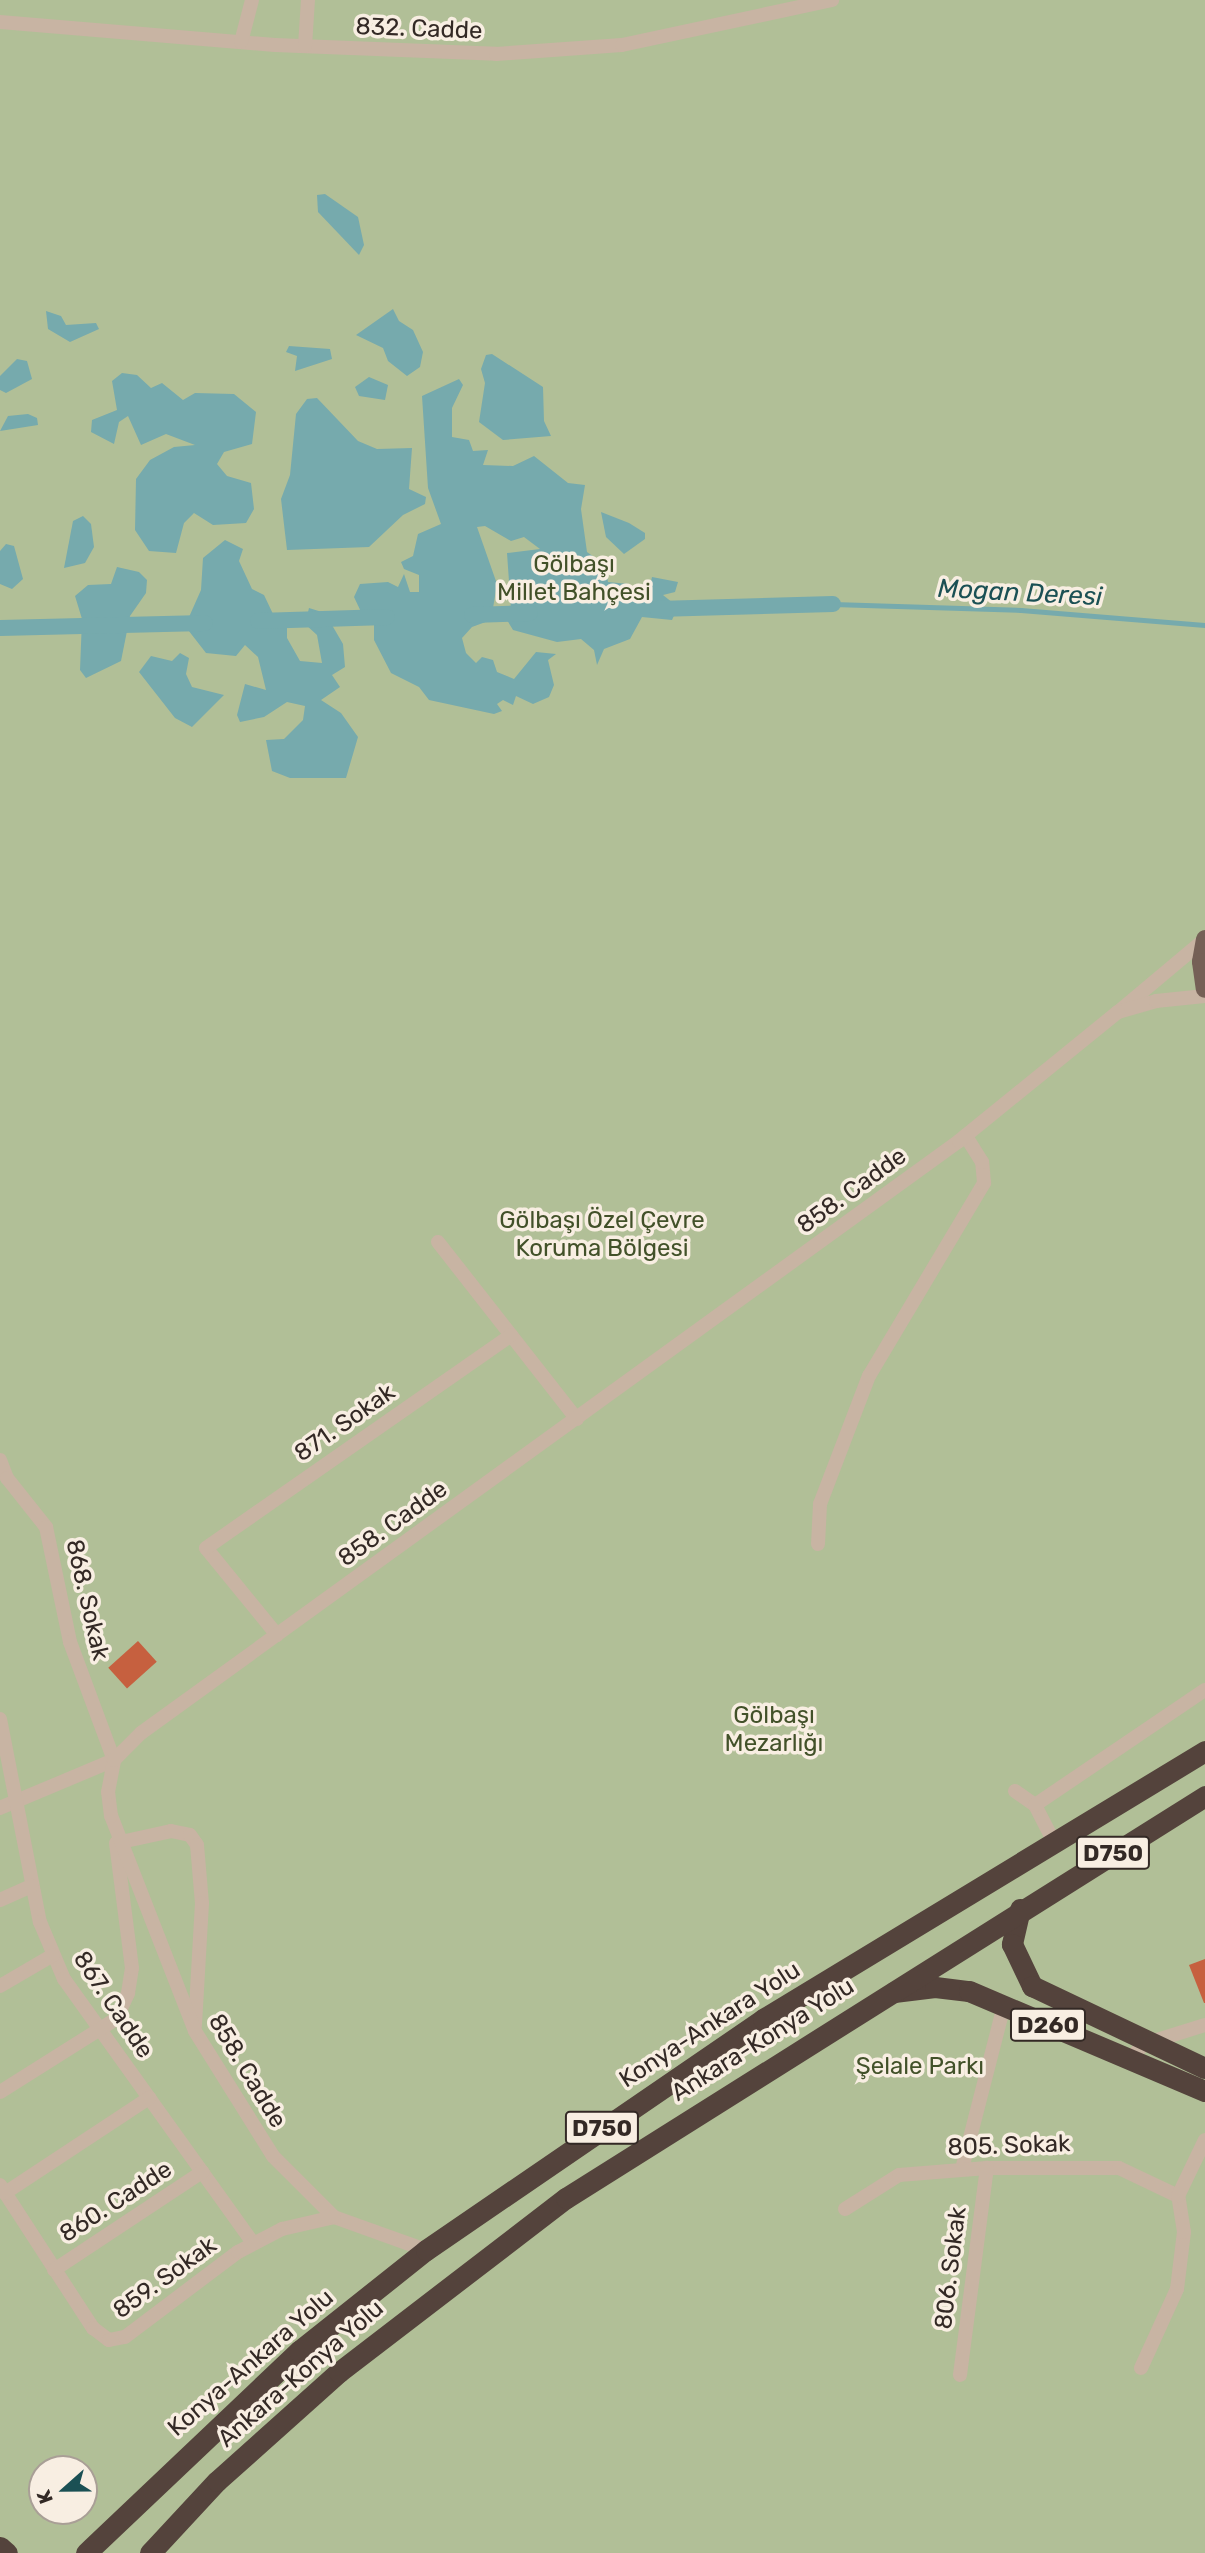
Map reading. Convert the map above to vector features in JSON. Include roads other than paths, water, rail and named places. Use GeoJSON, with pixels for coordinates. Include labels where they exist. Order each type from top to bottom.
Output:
{"type":"FeatureCollection","features":[{"type":"Feature","properties":{"kind":"highway"},"geometry":{"type":"LineString","coordinates":[[1170,1772],[1205,1737]]}},
{"type":"Feature","properties":{"kind":"highway","name":"Konya-Ankara Yolu"},"geometry":{"type":"LineString","coordinates":[[86,2553],[299,2351],[426,2250],[763,2019],[1205,1751]]}},
{"type":"Feature","properties":{"kind":"highway","name":"Ankara-Konya Yolu"},"geometry":{"type":"LineString","coordinates":[[150,2553],[281,2422],[463,2273],[566,2198],[885,1993],[1205,1796]]}},
{"type":"Feature","properties":{"kind":"highway","name":"D260"},"geometry":{"type":"LineString","coordinates":[[1020,1909],[1012,1944],[1032,1986],[1144,2044],[1205,2068]]}},
{"type":"Feature","properties":{"kind":"highway","name":"D260"},"geometry":{"type":"LineString","coordinates":[[885,1993],[952,1988],[1004,2006],[1128,2061],[1205,2091]]}},
{"type":"Feature","properties":{"kind":"highway"},"geometry":{"type":"LineString","coordinates":[[0,2547],[7,2553]]}},
{"type":"Feature","properties":{"kind":"main road"},"geometry":{"type":"LineString","coordinates":[[1204,945],[1204,983]]}},
{"type":"Feature","properties":{"kind":"street"},"geometry":{"type":"LineString","coordinates":[[241,42],[252,0]]}},
{"type":"Feature","properties":{"kind":"street"},"geometry":{"type":"LineString","coordinates":[[305,46],[308,0]]}},
{"type":"Feature","properties":{"kind":"street","name":"832. Cadde"},"geometry":{"type":"LineString","coordinates":[[0,22],[241,42],[483,54],[593,48],[832,0]]}},
{"type":"Feature","properties":{"kind":"street","name":"858. Cadde"},"geometry":{"type":"LineString","coordinates":[[334,2217],[273,2156],[195,2031],[114,1824],[108,1792],[114,1760],[141,1733],[966,1136],[1204,945]]}},
{"type":"Feature","properties":{"kind":"street","name":"858. Cadde"},"geometry":{"type":"LineString","coordinates":[[1118,1012],[1156,1001],[1205,996]]}},
{"type":"Feature","properties":{"kind":"street"},"geometry":{"type":"LineString","coordinates":[[818,1544],[820,1504],[869,1376],[984,1183],[982,1162],[966,1136]]}},
{"type":"Feature","properties":{"kind":"street"},"geometry":{"type":"LineString","coordinates":[[438,1242],[576,1419]]}},
{"type":"Feature","properties":{"kind":"street","name":"871. Sokak"},"geometry":{"type":"LineString","coordinates":[[277,1635],[206,1548],[511,1335]]}},
{"type":"Feature","properties":{"kind":"street","name":"868. Sokak"},"geometry":{"type":"LineString","coordinates":[[0,1461],[7,1478],[46,1527],[70,1642],[114,1760]]}},
{"type":"Feature","properties":{"kind":"street"},"geometry":{"type":"LineString","coordinates":[[1035,1805],[1205,1690]]}},
{"type":"Feature","properties":{"kind":"street","name":"867. Cadde"},"geometry":{"type":"LineString","coordinates":[[0,1719],[2,1742],[17,1803],[32,1886],[52,1955],[99,2029],[253,2243]]}},
{"type":"Feature","properties":{"kind":"street"},"geometry":{"type":"LineString","coordinates":[[0,1808],[114,1760]]}},
{"type":"Feature","properties":{"kind":"street"},"geometry":{"type":"LineString","coordinates":[[1015,1791],[1035,1805],[1054,1842]]}},
{"type":"Feature","properties":{"kind":"street"},"geometry":{"type":"LineString","coordinates":[[0,2092],[116,2018],[132,1968],[114,1824]]}},
{"type":"Feature","properties":{"kind":"street"},"geometry":{"type":"LineString","coordinates":[[121,1842],[171,1831],[190,1835],[197,1845],[202,1903],[195,2031]]}},
{"type":"Feature","properties":{"kind":"street"},"geometry":{"type":"LineString","coordinates":[[0,1900],[32,1886]]}},
{"type":"Feature","properties":{"kind":"street"},"geometry":{"type":"LineString","coordinates":[[0,1986],[52,1955]]}},
{"type":"Feature","properties":{"kind":"street"},"geometry":{"type":"LineString","coordinates":[[962,2169],[1004,2006]]}},
{"type":"Feature","properties":{"kind":"street"},"geometry":{"type":"LineString","coordinates":[[1128,2061],[1144,2044],[1205,2025]]}},
{"type":"Feature","properties":{"kind":"street"},"geometry":{"type":"LineString","coordinates":[[2,2189],[149,2098]]}},
{"type":"Feature","properties":{"kind":"street"},"geometry":{"type":"LineString","coordinates":[[1141,2368],[1182,2270],[1178,2196],[1205,2140]]}},
{"type":"Feature","properties":{"kind":"street","name":"805. Sokak"},"geometry":{"type":"LineString","coordinates":[[845,2209],[899,2175],[987,2168],[1119,2168],[1178,2196]]}},
{"type":"Feature","properties":{"kind":"street","name":"806. Sokak"},"geometry":{"type":"LineString","coordinates":[[960,2375],[987,2168]]}},
{"type":"Feature","properties":{"kind":"street","name":"860. Cadde"},"geometry":{"type":"LineString","coordinates":[[54,2270],[202,2172]]}},
{"type":"Feature","properties":{"kind":"street","name":"859. Sokak"},"geometry":{"type":"LineString","coordinates":[[2,2189],[101,2337],[117,2340],[253,2243],[334,2217]]}},
{"type":"Feature","properties":{"kind":"street"},"geometry":{"type":"LineString","coordinates":[[334,2217],[426,2250]]}},
{"type":"Feature","properties":{"kind":"water"},"geometry":{"type":"Polygon","coordinates":[[[325,194],[358,217],[364,245],[359,255],[318,212],[317,195],[325,194]]]}},
{"type":"Feature","properties":{"kind":"water"},"geometry":{"type":"Polygon","coordinates":[[[393,309],[399,321],[413,330],[423,352],[420,367],[407,376],[388,361],[383,348],[356,335],[393,309]]]}},
{"type":"Feature","properties":{"kind":"water"},"geometry":{"type":"Polygon","coordinates":[[[46,311],[61,316],[66,325],[96,323],[99,329],[70,342],[48,329],[46,311]]]}},
{"type":"Feature","properties":{"kind":"water"},"geometry":{"type":"Polygon","coordinates":[[[289,346],[330,349],[332,359],[295,371],[297,356],[286,352],[289,346]]]}},
{"type":"Feature","properties":{"kind":"water"},"geometry":{"type":"Polygon","coordinates":[[[492,354],[543,387],[544,421],[551,436],[503,440],[479,422],[485,383],[481,369],[486,355],[492,354]]]}},
{"type":"Feature","properties":{"kind":"water"},"geometry":{"type":"Polygon","coordinates":[[[17,359],[27,361],[32,379],[6,393],[0,390],[0,376],[17,359]]]}},
{"type":"Feature","properties":{"kind":"water"},"geometry":{"type":"Polygon","coordinates":[[[122,373],[137,375],[151,388],[162,383],[183,400],[195,393],[234,394],[256,412],[252,444],[224,452],[217,464],[227,476],[251,483],[254,509],[246,523],[213,525],[194,513],[184,523],[176,553],[149,551],[135,530],[136,479],[150,460],[174,447],[195,445],[166,434],[141,445],[128,416],[119,422],[114,444],[91,432],[92,420],[117,410],[112,381],[122,373]]]}},
{"type":"Feature","properties":{"kind":"water"},"geometry":{"type":"Polygon","coordinates":[[[369,377],[388,385],[385,400],[359,396],[355,387],[369,377]]]}},
{"type":"Feature","properties":{"kind":"water"},"geometry":{"type":"Polygon","coordinates":[[[459,379],[463,385],[452,408],[452,437],[469,440],[473,451],[488,450],[483,465],[513,466],[534,456],[568,483],[585,485],[581,509],[587,552],[605,565],[608,582],[629,584],[630,592],[640,596],[649,591],[652,577],[678,582],[675,592],[663,595],[678,607],[672,620],[642,617],[630,639],[604,649],[597,665],[594,650],[581,639],[557,642],[513,630],[507,620],[511,610],[507,553],[540,549],[524,537],[511,541],[485,526],[477,527],[497,584],[491,620],[472,627],[462,638],[466,653],[476,663],[482,657],[493,660],[497,672],[514,679],[536,652],[556,654],[548,660],[554,685],[549,697],[533,704],[516,696],[513,705],[503,700],[497,704],[502,711],[494,714],[429,700],[419,687],[391,673],[374,640],[374,624],[363,616],[354,597],[360,584],[388,582],[398,587],[404,574],[410,592],[419,592],[419,575],[404,569],[401,562],[413,556],[418,534],[441,524],[428,488],[422,396],[459,379]]]}},
{"type":"Feature","properties":{"kind":"water"},"geometry":{"type":"Polygon","coordinates":[[[317,398],[358,441],[377,449],[412,448],[409,489],[426,497],[425,504],[403,515],[369,547],[287,550],[281,499],[290,475],[296,414],[307,399],[317,398]]]}},
{"type":"Feature","properties":{"kind":"water"},"geometry":{"type":"Polygon","coordinates":[[[28,414],[37,418],[38,425],[0,431],[8,416],[28,414]]]}},
{"type":"Feature","properties":{"kind":"water"},"geometry":{"type":"Polygon","coordinates":[[[601,512],[629,523],[645,533],[645,539],[624,554],[606,537],[601,512]]]}},
{"type":"Feature","properties":{"kind":"water"},"geometry":{"type":"Polygon","coordinates":[[[83,516],[91,524],[94,547],[85,563],[64,568],[73,521],[83,516]]]}},
{"type":"Feature","properties":{"kind":"water"},"geometry":{"type":"Polygon","coordinates":[[[225,540],[243,549],[239,561],[252,589],[264,595],[273,614],[287,626],[287,638],[300,661],[322,663],[317,635],[305,624],[309,608],[325,613],[343,644],[345,667],[332,675],[340,687],[321,700],[341,713],[358,737],[346,778],[290,778],[272,771],[266,740],[284,739],[303,720],[305,706],[287,702],[264,717],[240,722],[237,715],[245,684],[266,690],[258,657],[245,645],[236,656],[206,653],[185,626],[201,590],[203,558],[225,540]]]}},
{"type":"Feature","properties":{"kind":"water"},"geometry":{"type":"Polygon","coordinates":[[[6,544],[14,546],[23,579],[12,589],[0,584],[0,551],[6,544]]]}},
{"type":"Feature","properties":{"kind":"water"},"geometry":{"type":"Polygon","coordinates":[[[117,567],[139,572],[147,580],[146,593],[130,616],[121,661],[86,678],[80,670],[82,619],[75,596],[88,585],[111,584],[117,567]]]}},
{"type":"Feature","properties":{"kind":"water"},"geometry":{"type":"Polygon","coordinates":[[[180,653],[189,658],[186,674],[192,687],[224,695],[192,727],[175,718],[139,672],[151,656],[172,661],[180,653]]]}},
{"type":"Feature","properties":{"kind":"waterway","name":"Mogan Deresi"},"geometry":{"type":"LineString","coordinates":[[833,604],[1021,610],[1205,625]]}},
{"type":"Feature","properties":{"kind":"waterway"},"geometry":{"type":"LineString","coordinates":[[657,609],[833,604]]}},
{"type":"Feature","properties":{"kind":"waterway"},"geometry":{"type":"LineString","coordinates":[[472,615],[530,613]]}},
{"type":"Feature","properties":{"kind":"waterway"},"geometry":{"type":"LineString","coordinates":[[258,621],[387,617]]}},
{"type":"Feature","properties":{"kind":"waterway"},"geometry":{"type":"LineString","coordinates":[[0,628],[205,623]]}},
{"type":"Feature","properties":{"kind":"park label","name":"Gölbaşı Millet Bahçesi"},"geometry":{"type":"Point","coordinates":[574,579]}},
{"type":"Feature","properties":{"kind":"park label","name":"Gölbaşı Özel Çevre Koruma Bölgesi"},"geometry":{"type":"Point","coordinates":[602,1235]}},
{"type":"Feature","properties":{"kind":"park label","name":"Gölbaşı Mezarlığı"},"geometry":{"type":"Point","coordinates":[774,1730]}},
{"type":"Feature","properties":{"kind":"park label","name":"Şelale Parkı"},"geometry":{"type":"Point","coordinates":[920,2067]}}]}
